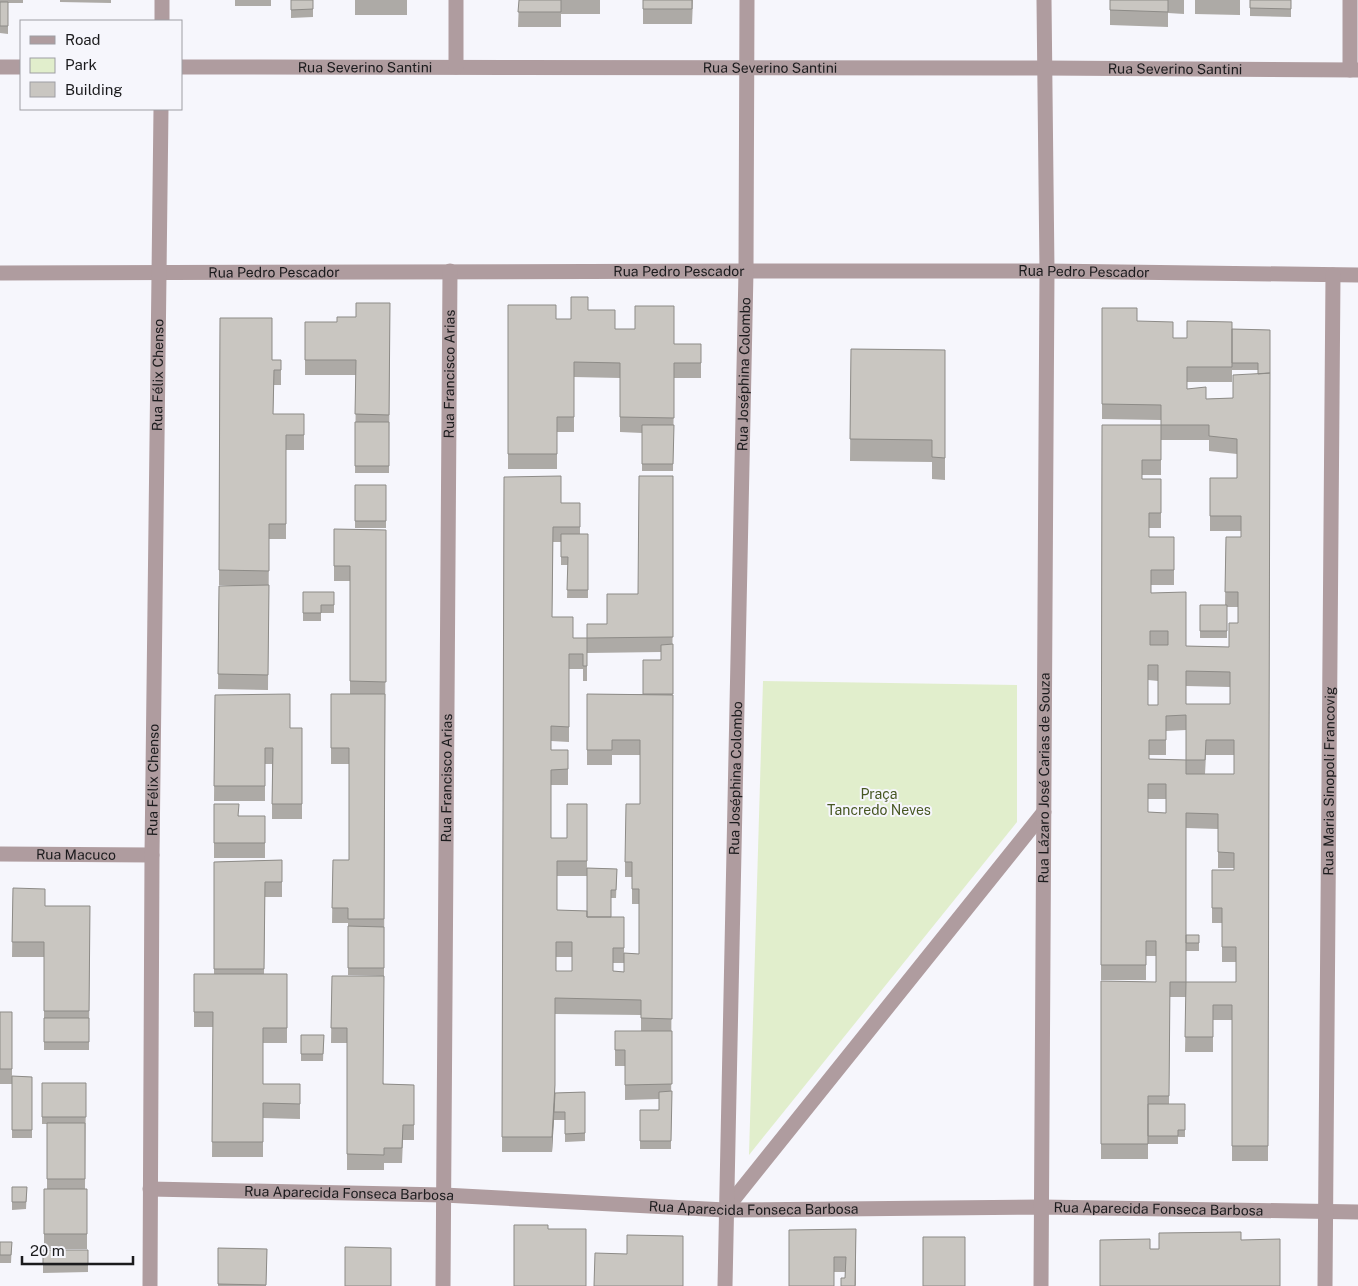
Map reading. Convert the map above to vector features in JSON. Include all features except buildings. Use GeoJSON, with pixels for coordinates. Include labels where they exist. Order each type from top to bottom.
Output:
{"type":"FeatureCollection","features":[{"type":"Feature","properties":{"kind":"street"},"geometry":{"type":"LineString","coordinates":[[162,0],[162,20]]}},
{"type":"Feature","properties":{"kind":"street"},"geometry":{"type":"LineString","coordinates":[[456,0],[456,67]]}},
{"type":"Feature","properties":{"kind":"street"},"geometry":{"type":"LineString","coordinates":[[747,0],[747,68]]}},
{"type":"Feature","properties":{"kind":"street"},"geometry":{"type":"LineString","coordinates":[[1044,0],[1044,68]]}},
{"type":"Feature","properties":{"kind":"street"},"geometry":{"type":"LineString","coordinates":[[1350,0],[1354,70]]}},
{"type":"Feature","properties":{"kind":"street"},"geometry":{"type":"LineString","coordinates":[[0,66],[20,66]]}},
{"type":"Feature","properties":{"kind":"street","name":"Rua Severino Santini"},"geometry":{"type":"LineString","coordinates":[[182,66],[1354,70]]}},
{"type":"Feature","properties":{"kind":"street","name":"Rua Joséphina Colombo"},"geometry":{"type":"LineString","coordinates":[[725,1286],[746,271],[747,68]]}},
{"type":"Feature","properties":{"kind":"street","name":"Rua Lázaro José Carias de Souza"},"geometry":{"type":"LineString","coordinates":[[1041,1286],[1047,271],[1044,68]]}},
{"type":"Feature","properties":{"kind":"street","name":"Rua Félix Chenso"},"geometry":{"type":"LineString","coordinates":[[150,1286],[152,855],[161,110]]}},
{"type":"Feature","properties":{"kind":"street","name":"Rua Francisco Arias"},"geometry":{"type":"LineString","coordinates":[[443,1286],[450,271]]}},
{"type":"Feature","properties":{"kind":"street","name":"Rua Pedro Pescador"},"geometry":{"type":"LineString","coordinates":[[0,273],[1047,271],[1358,275]]}},
{"type":"Feature","properties":{"kind":"street","name":"Rua Maria Sinopoli Francovig"},"geometry":{"type":"LineString","coordinates":[[1325,1286],[1333,275]]}},
{"type":"Feature","properties":{"kind":"street"},"geometry":{"type":"LineString","coordinates":[[726,1210],[1044,812]]}},
{"type":"Feature","properties":{"kind":"street","name":"Rua Macuco"},"geometry":{"type":"LineString","coordinates":[[0,854],[152,855]]}},
{"type":"Feature","properties":{"kind":"street","name":"Rua Aparecida Fonseca Barbosa"},"geometry":{"type":"LineString","coordinates":[[150,1189],[444,1195],[726,1210],[1042,1207],[1358,1212]]}},
{"type":"Feature","properties":{"kind":"green space","name":"Praça Tancredo Neves"},"geometry":{"type":"Polygon","coordinates":[[[763,681],[1017,685],[1017,822],[749,1155],[763,681]]]}}]}
